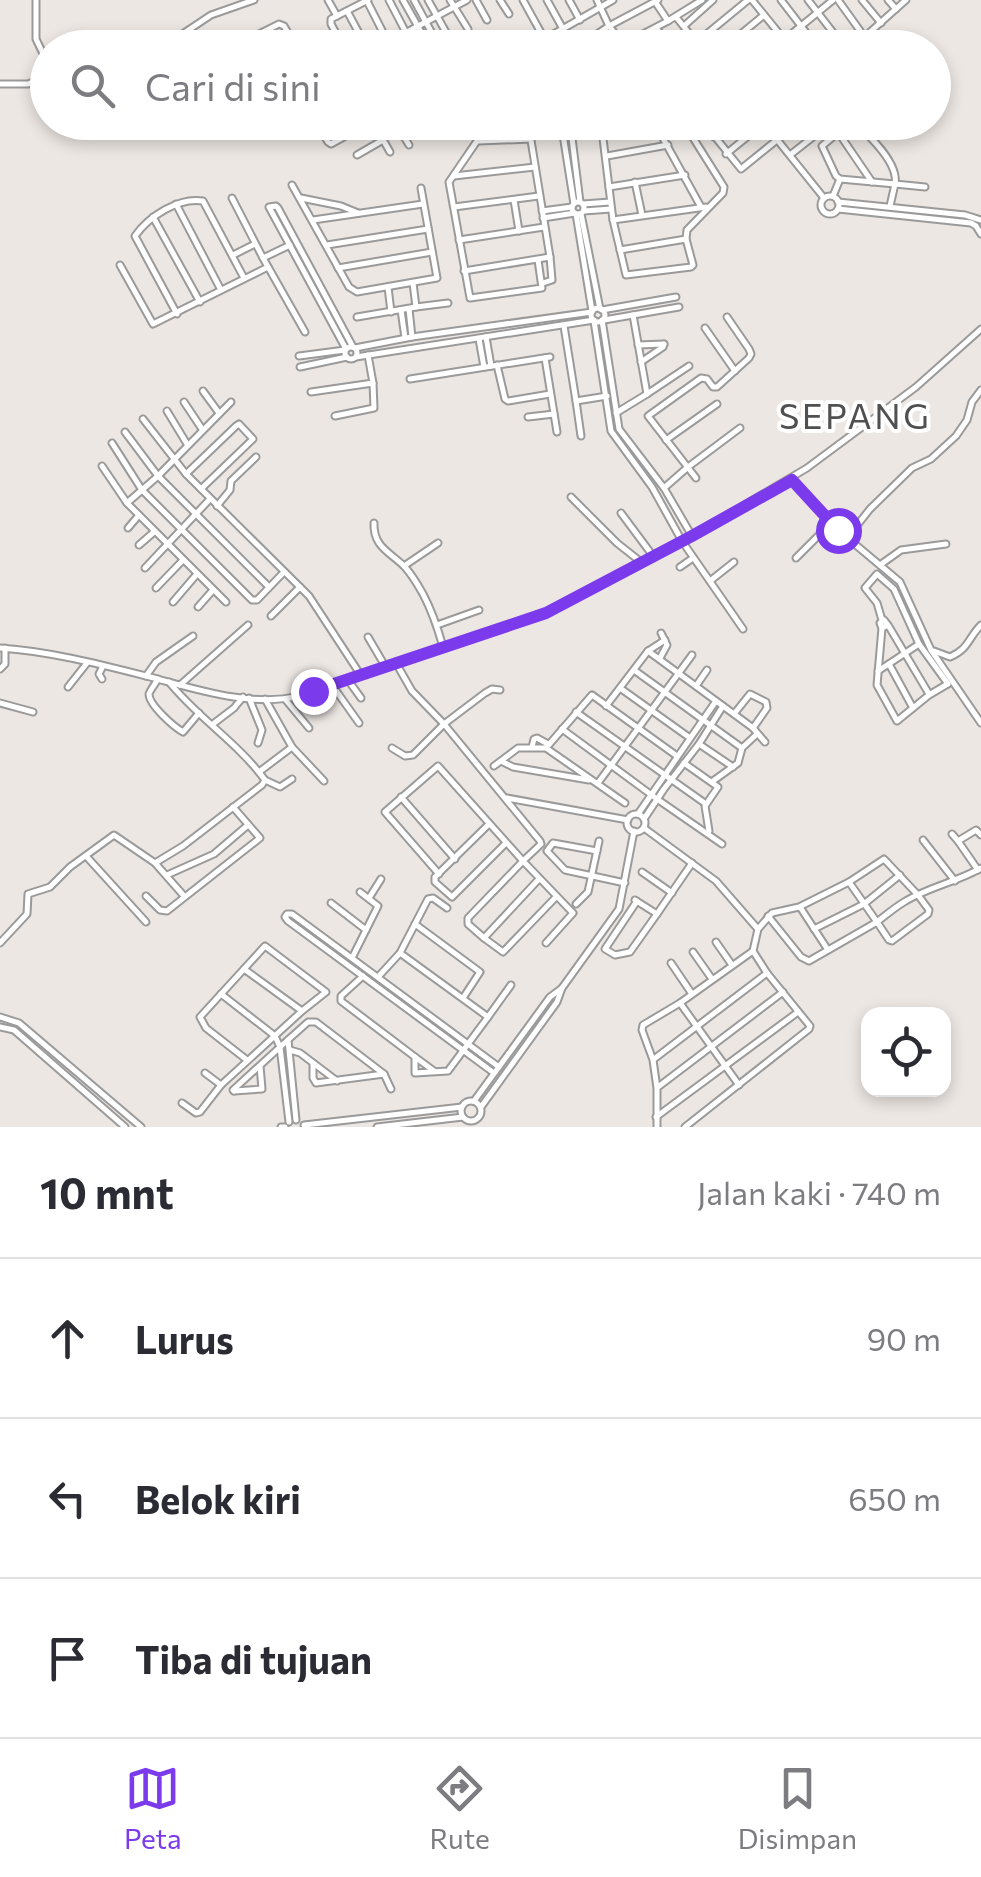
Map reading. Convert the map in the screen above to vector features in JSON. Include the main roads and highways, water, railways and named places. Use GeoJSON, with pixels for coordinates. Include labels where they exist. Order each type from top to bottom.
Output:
{"type":"FeatureCollection","features":[{"type":"Feature","properties":{"kind":"district","name":"SEPANG"},"geometry":{"type":"Point","coordinates":[855,417]}}]}
